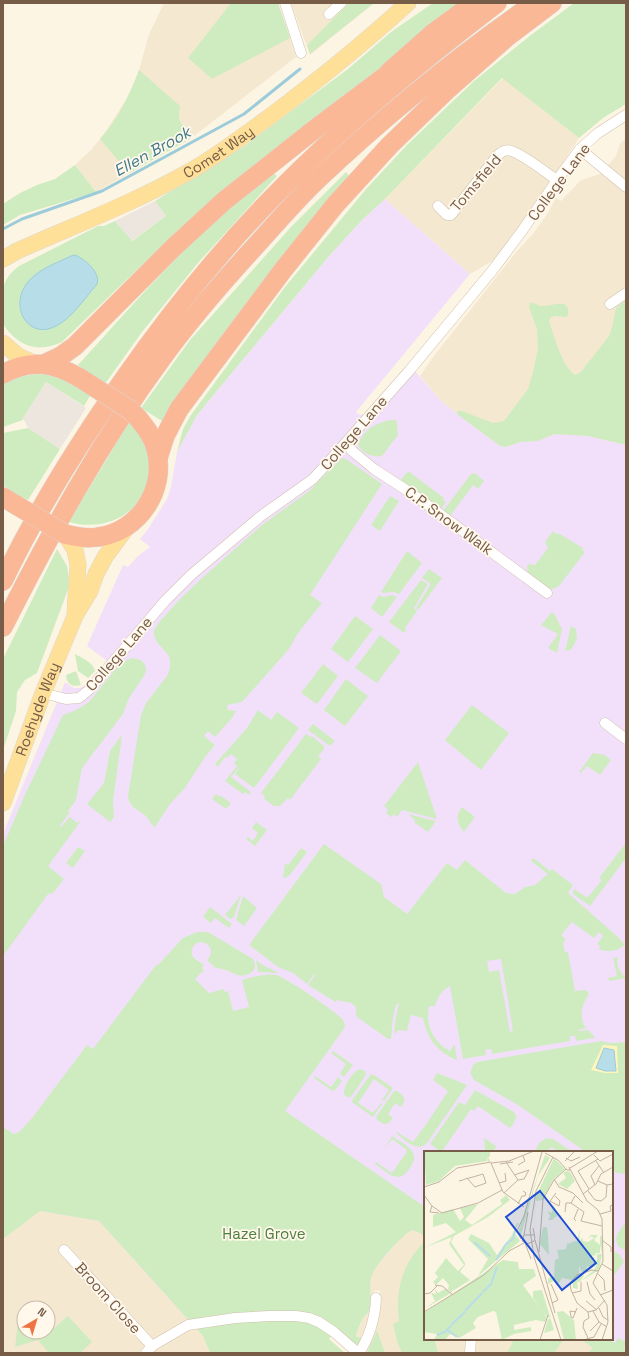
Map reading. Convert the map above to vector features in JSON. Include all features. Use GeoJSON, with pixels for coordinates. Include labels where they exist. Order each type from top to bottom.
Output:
{"type":"FeatureCollection","features":[{"type":"Feature","properties":{"kind":"highway"},"geometry":{"type":"LineString","coordinates":[[3,374],[22,366],[40,364],[61,356],[75,346],[174,247],[224,201],[385,75],[432,34],[474,3]]}},
{"type":"Feature","properties":{"kind":"highway"},"geometry":{"type":"LineString","coordinates":[[385,75],[492,3]]}},
{"type":"Feature","properties":{"kind":"highway"},"geometry":{"type":"LineString","coordinates":[[3,581],[45,502],[90,427],[159,329],[222,252],[280,189],[366,108],[446,42],[497,3]]}},
{"type":"Feature","properties":{"kind":"highway"},"geometry":{"type":"LineString","coordinates":[[3,627],[38,557],[106,440],[162,358],[214,291],[317,180],[379,124],[459,58],[535,3]]}},
{"type":"Feature","properties":{"kind":"highway"},"geometry":{"type":"LineString","coordinates":[[158,458],[165,436],[179,409],[283,270],[335,205],[390,146],[448,88],[502,42],[552,3]]}},
{"type":"Feature","properties":{"kind":"highway"},"geometry":{"type":"LineString","coordinates":[[10,501],[65,534],[81,537],[98,537],[118,531],[128,526],[138,518],[153,496],[158,478],[158,458],[154,442],[148,430],[130,410],[80,378],[60,368],[40,364]]}},
{"type":"Feature","properties":{"kind":"main road","name":"Comet Way"},"geometry":{"type":"LineString","coordinates":[[3,259],[17,251],[178,178],[225,150],[316,82],[368,40],[408,3]]}},
{"type":"Feature","properties":{"kind":"main road"},"geometry":{"type":"LineString","coordinates":[[3,343],[18,356],[40,364]]}},
{"type":"Feature","properties":{"kind":"main road","name":"Roehyde Way"},"geometry":{"type":"LineString","coordinates":[[3,803],[43,693],[75,616],[90,591],[96,574],[105,557],[128,526]]}},
{"type":"Feature","properties":{"kind":"main road","name":"Roehyde Way"},"geometry":{"type":"LineString","coordinates":[[65,534],[75,550],[78,565],[75,616]]}},
{"type":"Feature","properties":{"kind":"street"},"geometry":{"type":"LineString","coordinates":[[285,3],[301,53]]}},
{"type":"Feature","properties":{"kind":"street"},"geometry":{"type":"LineString","coordinates":[[329,14],[341,3]]}},
{"type":"Feature","properties":{"kind":"street","name":"College Lane"},"geometry":{"type":"LineString","coordinates":[[43,693],[66,699],[78,698],[90,689],[165,601],[191,575],[261,516],[313,479],[409,371],[492,271],[580,149],[598,133],[626,115]]}},
{"type":"Feature","properties":{"kind":"street"},"geometry":{"type":"LineString","coordinates":[[580,149],[626,187]]}},
{"type":"Feature","properties":{"kind":"street","name":"Tomsfield"},"geometry":{"type":"LineString","coordinates":[[438,206],[448,215],[451,215],[502,151],[510,150],[519,154],[557,180]]}},
{"type":"Feature","properties":{"kind":"street"},"geometry":{"type":"LineString","coordinates":[[610,304],[626,293]]}},
{"type":"Feature","properties":{"kind":"street","name":"C.P. Snow Walk"},"geometry":{"type":"LineString","coordinates":[[350,450],[374,469],[414,495],[547,593]]}},
{"type":"Feature","properties":{"kind":"street"},"geometry":{"type":"LineString","coordinates":[[605,723],[626,739]]}},
{"type":"Feature","properties":{"kind":"street","name":"Broom Close"},"geometry":{"type":"LineString","coordinates":[[64,1250],[149,1350]]}},
{"type":"Feature","properties":{"kind":"street"},"geometry":{"type":"LineString","coordinates":[[149,1350],[188,1325],[235,1318],[296,1316],[309,1318],[319,1322],[334,1332],[358,1353],[370,1331],[374,1316],[376,1298]]}},
{"type":"Feature","properties":{"kind":"street"},"geometry":{"type":"LineString","coordinates":[[470,1353],[471,1340]]}},
{"type":"Feature","properties":{"kind":"shaded area"},"geometry":{"type":"Polygon","coordinates":[[[164,3],[278,3],[296,57],[190,139],[96,192],[75,165],[91,150],[104,134],[131,92],[149,34],[164,3]]]}},
{"type":"Feature","properties":{"kind":"shaded area"},"geometry":{"type":"Polygon","coordinates":[[[291,3],[374,3],[310,55],[291,3]]]}},
{"type":"Feature","properties":{"kind":"shaded area"},"geometry":{"type":"Polygon","coordinates":[[[503,78],[579,138],[527,218],[494,260],[470,274],[385,199],[503,78]]]}},
{"type":"Feature","properties":{"kind":"shaded area"},"geometry":{"type":"Polygon","coordinates":[[[626,139],[626,444],[500,446],[442,402],[420,376],[433,357],[517,251],[532,235],[546,216],[556,198],[561,201],[581,180],[600,174],[616,156],[620,143],[626,139]]]}},
{"type":"Feature","properties":{"kind":"shaded area"},"geometry":{"type":"Polygon","coordinates":[[[385,199],[470,274],[356,412],[360,415],[365,414],[415,371],[442,402],[500,446],[506,447],[520,442],[537,441],[555,434],[588,436],[626,444],[626,1353],[621,1353],[600,1340],[613,1340],[613,1151],[424,1151],[424,1227],[420,1233],[412,1230],[405,1233],[377,1266],[371,1276],[371,1302],[369,1311],[365,1316],[191,1323],[99,1221],[3,1205],[3,834],[65,682],[74,688],[84,686],[107,661],[87,646],[123,565],[128,567],[138,556],[150,547],[140,539],[167,499],[171,487],[177,452],[191,425],[197,415],[330,255],[363,219],[385,199]]]}},
{"type":"Feature","properties":{"kind":"shaded area"},"geometry":{"type":"Polygon","coordinates":[[[155,201],[166,216],[131,241],[115,221],[155,201]]]}},
{"type":"Feature","properties":{"kind":"shaded area"},"geometry":{"type":"Polygon","coordinates":[[[46,382],[86,408],[60,449],[28,428],[23,418],[46,382]]]}},
{"type":"Feature","properties":{"kind":"shaded area"},"geometry":{"type":"Polygon","coordinates":[[[3,1205],[99,1221],[203,1336],[210,1353],[3,1353],[3,1205]]]}},
{"type":"Feature","properties":{"kind":"shaded area"},"geometry":{"type":"Polygon","coordinates":[[[412,1230],[420,1233],[424,1237],[424,1340],[466,1340],[465,1353],[366,1353],[378,1313],[380,1290],[374,1291],[373,1306],[363,1339],[356,1336],[363,1317],[371,1302],[371,1276],[377,1266],[399,1239],[412,1230]]]}},
{"type":"Feature","properties":{"kind":"shaded area"},"geometry":{"type":"Polygon","coordinates":[[[600,1340],[621,1353],[473,1353],[476,1341],[600,1340]]]}},
{"type":"Feature","properties":{"kind":"green space"},"geometry":{"type":"Polygon","coordinates":[[[231,3],[278,3],[290,38],[212,79],[188,58],[231,3]]]}},
{"type":"Feature","properties":{"kind":"green space"},"geometry":{"type":"Polygon","coordinates":[[[349,3],[374,3],[310,54],[307,45],[349,3]]]}},
{"type":"Feature","properties":{"kind":"green space"},"geometry":{"type":"Polygon","coordinates":[[[433,3],[468,3],[225,190],[178,230],[62,342],[56,345],[43,347],[31,346],[14,337],[6,328],[3,318],[4,287],[7,279],[19,266],[98,226],[104,226],[115,221],[132,241],[166,216],[155,201],[243,147],[348,69],[391,32],[433,3]],[[31,280],[21,297],[20,307],[23,317],[31,280]]]}},
{"type":"Feature","properties":{"kind":"green space"},"geometry":{"type":"Polygon","coordinates":[[[574,3],[626,3],[626,104],[603,118],[579,138],[502,78],[385,199],[363,219],[330,255],[197,415],[177,452],[183,429],[191,415],[285,287],[367,188],[407,145],[474,81],[531,35],[574,3]]]}},
{"type":"Feature","properties":{"kind":"green space"},"geometry":{"type":"Polygon","coordinates":[[[139,70],[180,106],[179,119],[190,139],[129,173],[100,139],[123,106],[139,70]]]}},
{"type":"Feature","properties":{"kind":"green space"},"geometry":{"type":"Polygon","coordinates":[[[75,165],[96,192],[20,215],[3,225],[3,204],[20,193],[55,179],[75,165]]]}},
{"type":"Feature","properties":{"kind":"green space"},"geometry":{"type":"Polygon","coordinates":[[[272,172],[277,176],[198,263],[142,332],[105,384],[78,365],[188,247],[272,172]]]}},
{"type":"Feature","properties":{"kind":"green space"},"geometry":{"type":"Polygon","coordinates":[[[346,172],[351,178],[294,245],[162,421],[141,408],[190,340],[291,227],[346,172]]]}},
{"type":"Feature","properties":{"kind":"green space"},"geometry":{"type":"Polygon","coordinates":[[[626,300],[626,444],[588,436],[555,434],[537,441],[520,442],[506,447],[500,446],[457,414],[457,411],[462,411],[493,423],[504,421],[528,389],[538,348],[537,329],[529,307],[530,303],[542,306],[563,304],[568,309],[568,315],[566,317],[551,317],[549,321],[562,358],[570,371],[575,375],[580,373],[609,336],[616,308],[626,300]]]}},
{"type":"Feature","properties":{"kind":"green space"},"geometry":{"type":"Polygon","coordinates":[[[44,374],[64,380],[90,396],[84,406],[46,382],[23,420],[3,427],[3,385],[19,377],[44,374]]]}},
{"type":"Feature","properties":{"kind":"green space"},"geometry":{"type":"Polygon","coordinates":[[[391,420],[396,420],[397,422],[398,435],[382,456],[371,455],[362,450],[358,444],[363,435],[376,425],[391,420]]]}},
{"type":"Feature","properties":{"kind":"green space"},"geometry":{"type":"Polygon","coordinates":[[[129,422],[143,440],[148,453],[149,471],[146,486],[140,500],[130,511],[117,519],[102,524],[86,525],[69,522],[129,422]]]}},
{"type":"Feature","properties":{"kind":"green space"},"geometry":{"type":"Polygon","coordinates":[[[28,428],[60,449],[28,500],[17,495],[3,485],[3,433],[28,428]]]}},
{"type":"Feature","properties":{"kind":"green space"},"geometry":{"type":"Polygon","coordinates":[[[342,458],[346,459],[382,484],[310,595],[322,603],[298,633],[289,649],[242,702],[227,705],[228,710],[236,711],[232,718],[215,737],[208,731],[204,736],[215,745],[205,757],[185,788],[170,804],[155,827],[131,804],[128,796],[141,715],[146,703],[167,676],[170,668],[169,656],[157,642],[154,636],[154,630],[160,621],[181,598],[202,578],[262,525],[309,491],[342,458]]]}},
{"type":"Feature","properties":{"kind":"green space"},"geometry":{"type":"Polygon","coordinates":[[[408,471],[444,498],[443,500],[446,502],[441,509],[400,481],[408,471]]]}},
{"type":"Feature","properties":{"kind":"green space"},"geometry":{"type":"Polygon","coordinates":[[[475,473],[484,481],[478,489],[473,485],[450,516],[443,511],[471,474],[475,473]]]}},
{"type":"Feature","properties":{"kind":"green space"},"geometry":{"type":"Polygon","coordinates":[[[390,496],[399,501],[380,531],[371,525],[390,496]]]}},
{"type":"Feature","properties":{"kind":"green space"},"geometry":{"type":"Polygon","coordinates":[[[553,531],[583,548],[583,551],[585,552],[559,586],[553,589],[547,588],[528,574],[527,567],[528,564],[535,565],[548,548],[545,542],[553,531]]]}},
{"type":"Feature","properties":{"kind":"green space"},"geometry":{"type":"Polygon","coordinates":[[[57,549],[67,566],[70,584],[37,673],[25,680],[17,692],[16,711],[3,750],[3,659],[57,549]]]}},
{"type":"Feature","properties":{"kind":"green space"},"geometry":{"type":"Polygon","coordinates":[[[407,551],[422,563],[399,594],[393,592],[381,592],[407,551]]]}},
{"type":"Feature","properties":{"kind":"green space"},"geometry":{"type":"Polygon","coordinates":[[[429,569],[442,578],[418,610],[416,608],[431,584],[422,578],[429,569]]]}},
{"type":"Feature","properties":{"kind":"green space"},"geometry":{"type":"Polygon","coordinates":[[[421,580],[428,584],[414,608],[417,611],[405,628],[406,630],[404,633],[389,622],[421,580]]]}},
{"type":"Feature","properties":{"kind":"green space"},"geometry":{"type":"Polygon","coordinates":[[[379,595],[383,597],[392,595],[397,597],[382,617],[371,608],[379,595]]]}},
{"type":"Feature","properties":{"kind":"green space"},"geometry":{"type":"Polygon","coordinates":[[[552,612],[562,629],[557,653],[548,648],[558,634],[541,625],[552,612]]]}},
{"type":"Feature","properties":{"kind":"green space"},"geometry":{"type":"Polygon","coordinates":[[[355,616],[373,629],[348,662],[331,649],[355,616]]]}},
{"type":"Feature","properties":{"kind":"green space"},"geometry":{"type":"Polygon","coordinates":[[[571,626],[576,629],[577,639],[571,650],[565,651],[571,626]]]}},
{"type":"Feature","properties":{"kind":"green space"},"geometry":{"type":"Polygon","coordinates":[[[380,635],[401,651],[377,683],[355,668],[380,635]]]}},
{"type":"Feature","properties":{"kind":"green space"},"geometry":{"type":"Polygon","coordinates":[[[75,654],[87,661],[94,668],[95,671],[88,678],[78,671],[75,654]]]}},
{"type":"Feature","properties":{"kind":"green space"},"geometry":{"type":"Polygon","coordinates":[[[132,658],[141,660],[145,665],[146,670],[144,676],[129,698],[123,714],[82,768],[76,800],[60,826],[61,827],[70,817],[77,823],[79,821],[80,822],[48,866],[64,879],[53,893],[48,894],[3,956],[3,846],[23,799],[63,715],[76,710],[89,702],[119,665],[132,658]]]}},
{"type":"Feature","properties":{"kind":"green space"},"geometry":{"type":"Polygon","coordinates":[[[323,664],[338,676],[317,704],[301,693],[323,664]]]}},
{"type":"Feature","properties":{"kind":"green space"},"geometry":{"type":"Polygon","coordinates":[[[76,671],[81,685],[75,686],[68,682],[66,675],[76,671]]]}},
{"type":"Feature","properties":{"kind":"green space"},"geometry":{"type":"Polygon","coordinates":[[[346,679],[368,696],[345,726],[324,710],[346,679]]]}},
{"type":"Feature","properties":{"kind":"green space"},"geometry":{"type":"Polygon","coordinates":[[[472,705],[509,733],[481,770],[445,740],[472,705]]]}},
{"type":"Feature","properties":{"kind":"green space"},"geometry":{"type":"Polygon","coordinates":[[[258,710],[271,720],[277,712],[299,728],[254,788],[235,774],[239,767],[231,777],[251,792],[249,795],[245,792],[243,794],[225,781],[237,766],[234,763],[237,759],[231,754],[227,758],[225,757],[218,767],[215,764],[247,728],[258,710]]]}},
{"type":"Feature","properties":{"kind":"green space"},"geometry":{"type":"Polygon","coordinates":[[[313,724],[335,741],[330,746],[308,730],[313,724]]]}},
{"type":"Feature","properties":{"kind":"green space"},"geometry":{"type":"Polygon","coordinates":[[[306,734],[311,737],[312,736],[324,746],[324,749],[318,757],[321,759],[290,800],[288,798],[280,806],[274,806],[264,799],[265,796],[261,793],[306,734]]]}},
{"type":"Feature","properties":{"kind":"green space"},"geometry":{"type":"Polygon","coordinates":[[[121,736],[113,801],[114,817],[110,822],[87,804],[104,783],[110,751],[121,736]]]}},
{"type":"Feature","properties":{"kind":"green space"},"geometry":{"type":"Polygon","coordinates":[[[593,753],[605,755],[611,760],[600,775],[587,766],[581,773],[579,772],[593,753]]]}},
{"type":"Feature","properties":{"kind":"green space"},"geometry":{"type":"Polygon","coordinates":[[[418,762],[437,819],[402,810],[397,817],[394,814],[391,817],[386,813],[388,809],[384,806],[418,762]]]}},
{"type":"Feature","properties":{"kind":"green space"},"geometry":{"type":"Polygon","coordinates":[[[216,794],[231,803],[226,809],[212,799],[216,794]]]}},
{"type":"Feature","properties":{"kind":"green space"},"geometry":{"type":"Polygon","coordinates":[[[462,807],[475,817],[464,832],[458,820],[458,814],[462,807]]]}},
{"type":"Feature","properties":{"kind":"green space"},"geometry":{"type":"Polygon","coordinates":[[[408,814],[436,821],[428,832],[414,822],[415,820],[408,814]]]}},
{"type":"Feature","properties":{"kind":"green space"},"geometry":{"type":"Polygon","coordinates":[[[256,822],[267,830],[255,846],[246,839],[248,837],[253,841],[258,833],[252,828],[256,822]]]}},
{"type":"Feature","properties":{"kind":"green space"},"geometry":{"type":"Polygon","coordinates":[[[626,843],[626,858],[590,906],[573,894],[574,889],[586,897],[589,896],[602,880],[599,878],[626,843]]]}},
{"type":"Feature","properties":{"kind":"green space"},"geometry":{"type":"Polygon","coordinates":[[[324,844],[381,884],[384,897],[407,914],[447,863],[457,870],[465,860],[506,893],[515,894],[525,887],[535,885],[548,874],[531,861],[532,859],[535,859],[550,871],[552,869],[573,885],[568,893],[625,945],[612,951],[599,949],[600,946],[597,944],[603,936],[599,932],[594,938],[572,922],[561,935],[566,939],[563,943],[565,952],[568,952],[575,991],[586,990],[589,994],[584,1002],[582,1011],[582,1019],[586,1028],[578,1031],[588,1030],[595,1037],[594,1038],[576,1041],[575,1036],[570,1036],[570,1041],[492,1054],[491,1049],[485,1050],[486,1055],[463,1059],[450,986],[447,988],[440,994],[435,1006],[429,1006],[428,1020],[429,1026],[439,1043],[450,1051],[454,1045],[455,1046],[457,1060],[444,1053],[434,1044],[427,1032],[423,1018],[411,1015],[407,1031],[399,1030],[394,1034],[399,1003],[396,1005],[393,1018],[391,1039],[388,1039],[357,1017],[356,1008],[351,1003],[336,1000],[337,1003],[308,985],[315,975],[314,974],[307,984],[293,973],[278,967],[249,945],[324,844]],[[501,959],[487,961],[489,972],[499,970],[510,1032],[513,1031],[501,959]]]}},
{"type":"Feature","properties":{"kind":"green space"},"geometry":{"type":"Polygon","coordinates":[[[78,847],[85,851],[73,868],[66,863],[78,847]]]}},
{"type":"Feature","properties":{"kind":"green space"},"geometry":{"type":"Polygon","coordinates":[[[301,848],[307,852],[289,876],[284,878],[285,863],[288,865],[301,848]]]}},
{"type":"Feature","properties":{"kind":"green space"},"geometry":{"type":"Polygon","coordinates":[[[241,895],[234,917],[230,919],[225,915],[241,895]]]}},
{"type":"Feature","properties":{"kind":"green space"},"geometry":{"type":"Polygon","coordinates":[[[243,896],[257,908],[244,926],[236,920],[243,896]]]}},
{"type":"Feature","properties":{"kind":"green space"},"geometry":{"type":"Polygon","coordinates":[[[210,907],[232,924],[229,928],[215,918],[211,923],[203,917],[210,907]]]}},
{"type":"Feature","properties":{"kind":"green space","name":"Hazel Grove"},"geometry":{"type":"Polygon","coordinates":[[[197,932],[208,932],[253,959],[255,963],[254,970],[249,974],[241,976],[215,967],[207,960],[211,951],[207,944],[203,942],[199,943],[192,949],[194,958],[204,965],[202,968],[204,970],[195,979],[209,993],[224,989],[224,992],[228,991],[233,1011],[249,1007],[242,980],[259,976],[276,975],[300,988],[343,1020],[345,1026],[343,1030],[285,1111],[424,1206],[424,1237],[420,1233],[412,1230],[407,1233],[388,1252],[373,1273],[370,1282],[370,1309],[362,1320],[356,1336],[363,1339],[359,1344],[355,1345],[334,1332],[329,1339],[345,1353],[210,1353],[203,1336],[99,1221],[40,1211],[3,1239],[3,1127],[14,1134],[19,1132],[32,1118],[87,1045],[93,1049],[156,965],[157,966],[183,938],[197,932]]]}},
{"type":"Feature","properties":{"kind":"green space"},"geometry":{"type":"Polygon","coordinates":[[[618,957],[617,963],[626,978],[609,981],[608,978],[617,976],[613,958],[618,957]]]}},
{"type":"Feature","properties":{"kind":"green space"},"geometry":{"type":"Polygon","coordinates":[[[256,960],[261,964],[279,973],[258,972],[256,960]]]}},
{"type":"Feature","properties":{"kind":"green space"},"geometry":{"type":"Polygon","coordinates":[[[601,1041],[611,1043],[626,1042],[626,1174],[617,1173],[613,1171],[613,1151],[585,1151],[518,1105],[474,1080],[470,1073],[473,1065],[477,1062],[601,1041]]]}},
{"type":"Feature","properties":{"kind":"green space"},"geometry":{"type":"Polygon","coordinates":[[[333,1051],[353,1065],[344,1077],[340,1074],[346,1064],[331,1053],[333,1051]]]}},
{"type":"Feature","properties":{"kind":"green space"},"geometry":{"type":"Polygon","coordinates":[[[360,1069],[365,1071],[366,1075],[351,1097],[347,1097],[344,1094],[345,1087],[354,1073],[360,1069]]]}},
{"type":"Feature","properties":{"kind":"green space"},"geometry":{"type":"Polygon","coordinates":[[[437,1073],[467,1085],[427,1143],[419,1147],[415,1146],[407,1142],[396,1133],[397,1132],[413,1142],[427,1123],[448,1091],[433,1080],[437,1073]]]}},
{"type":"Feature","properties":{"kind":"green space"},"geometry":{"type":"Polygon","coordinates":[[[371,1074],[393,1088],[384,1101],[382,1100],[389,1090],[374,1079],[358,1103],[373,1113],[381,1103],[382,1104],[373,1117],[352,1102],[371,1074]]]}},
{"type":"Feature","properties":{"kind":"green space"},"geometry":{"type":"Polygon","coordinates":[[[315,1076],[331,1087],[338,1077],[342,1081],[335,1090],[332,1091],[314,1078],[315,1076]]]}},
{"type":"Feature","properties":{"kind":"green space"},"geometry":{"type":"Polygon","coordinates":[[[475,1090],[514,1112],[517,1118],[510,1128],[478,1106],[474,1111],[471,1109],[443,1150],[444,1151],[440,1151],[430,1144],[459,1102],[465,1105],[475,1090]]]}},
{"type":"Feature","properties":{"kind":"green space"},"geometry":{"type":"Polygon","coordinates":[[[394,1091],[397,1091],[403,1096],[404,1102],[401,1107],[395,1103],[388,1114],[393,1118],[389,1123],[384,1124],[377,1120],[376,1117],[394,1091]]]}},
{"type":"Feature","properties":{"kind":"green space"},"geometry":{"type":"Polygon","coordinates":[[[392,1136],[410,1148],[414,1156],[414,1161],[409,1170],[400,1177],[392,1176],[375,1164],[376,1162],[392,1173],[406,1153],[407,1150],[392,1139],[384,1149],[392,1136]]]}},
{"type":"Feature","properties":{"kind":"green space"},"geometry":{"type":"Polygon","coordinates":[[[484,1138],[496,1146],[494,1151],[485,1151],[484,1138]]]}},
{"type":"Feature","properties":{"kind":"green space"},"geometry":{"type":"Polygon","coordinates":[[[547,1138],[553,1139],[571,1151],[557,1151],[551,1147],[548,1151],[535,1151],[540,1142],[547,1138]]]}},
{"type":"Feature","properties":{"kind":"green space"},"geometry":{"type":"Polygon","coordinates":[[[626,1222],[625,1250],[619,1247],[616,1240],[619,1231],[626,1222]]]}},
{"type":"Feature","properties":{"kind":"green space"},"geometry":{"type":"Polygon","coordinates":[[[424,1242],[424,1340],[436,1340],[435,1341],[438,1353],[402,1353],[397,1341],[393,1324],[399,1321],[398,1299],[402,1278],[417,1250],[424,1242]]]}},
{"type":"Feature","properties":{"kind":"green space"},"geometry":{"type":"Polygon","coordinates":[[[613,1251],[620,1255],[624,1262],[613,1277],[613,1251]]]}},
{"type":"Feature","properties":{"kind":"green space"},"geometry":{"type":"Polygon","coordinates":[[[68,1316],[92,1342],[80,1353],[49,1353],[38,1340],[56,1340],[56,1326],[68,1316]]]}},
{"type":"Feature","properties":{"kind":"green space"},"geometry":{"type":"Polygon","coordinates":[[[377,1330],[385,1353],[368,1352],[377,1330]]]}},
{"type":"Feature","properties":{"kind":"green space"},"geometry":{"type":"Polygon","coordinates":[[[618,1338],[626,1342],[624,1349],[626,1350],[626,1353],[588,1353],[593,1348],[581,1340],[608,1340],[615,1343],[618,1338]]]}},
{"type":"Feature","properties":{"kind":"green space"},"geometry":{"type":"Polygon","coordinates":[[[16,1339],[16,1340],[38,1340],[15,1347],[16,1339]]]}},
{"type":"Feature","properties":{"kind":"green space"},"geometry":{"type":"Polygon","coordinates":[[[514,1340],[563,1340],[554,1353],[552,1351],[550,1353],[507,1353],[514,1340]]]}},
{"type":"Feature","properties":{"kind":"sand"},"geometry":{"type":"Polygon","coordinates":[[[603,1045],[617,1046],[618,1073],[605,1073],[591,1070],[603,1045]]]}},
{"type":"Feature","properties":{"kind":"water"},"geometry":{"type":"Polygon","coordinates":[[[75,255],[91,267],[97,275],[97,284],[78,307],[62,323],[47,329],[38,329],[31,326],[21,313],[21,295],[25,286],[29,280],[40,272],[75,255]]]}},
{"type":"Feature","properties":{"kind":"water"},"geometry":{"type":"Polygon","coordinates":[[[604,1048],[614,1050],[616,1071],[605,1071],[596,1068],[604,1048]]]}},
{"type":"Feature","properties":{"kind":"waterway","name":"Ellen Brook"},"geometry":{"type":"LineString","coordinates":[[3,229],[22,219],[102,191],[244,114],[300,69]]}}]}
